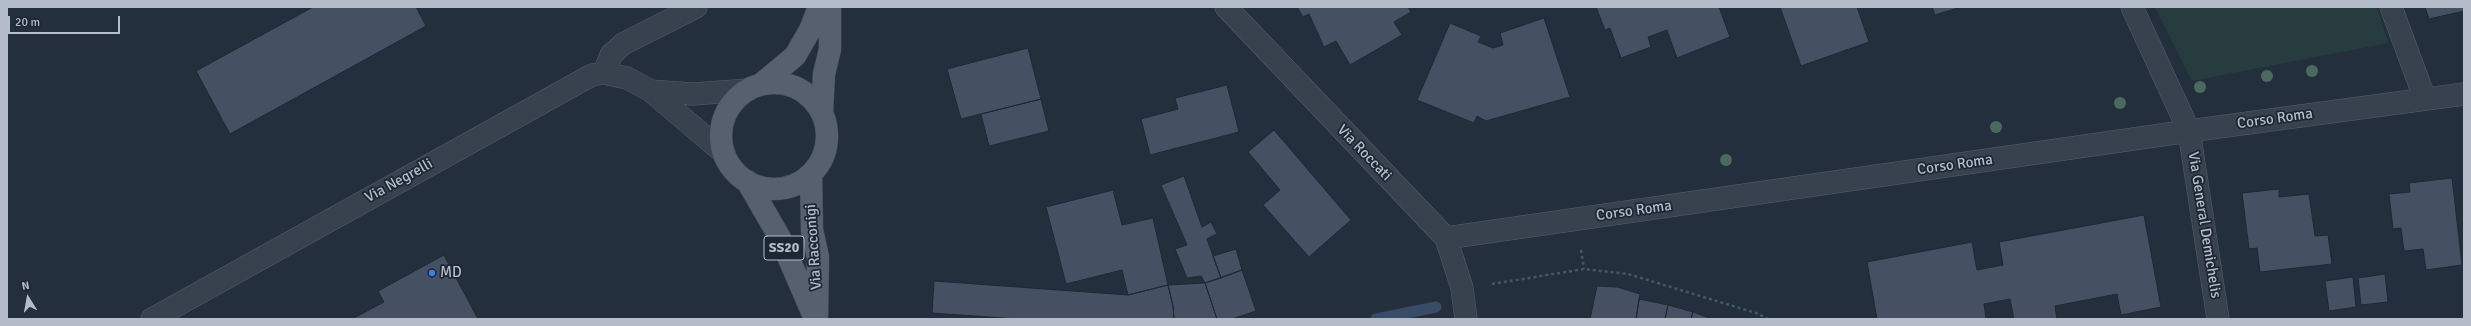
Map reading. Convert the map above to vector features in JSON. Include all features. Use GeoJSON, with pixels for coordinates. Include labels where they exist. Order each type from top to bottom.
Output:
{"type":"FeatureCollection","features":[{"type":"Feature","properties":{"kind":"main road"},"geometry":{"type":"LineString","coordinates":[[754,87],[782,83],[799,88],[812,98],[822,112],[827,128],[827,145],[821,161],[811,175],[796,184],[780,188],[763,188],[747,181],[733,170],[724,153],[721,136],[724,117],[734,101],[795,56],[810,30],[819,7]]}},
{"type":"Feature","properties":{"kind":"main road"},"geometry":{"type":"LineString","coordinates":[[822,112],[824,74],[830,49],[830,7]]}},
{"type":"Feature","properties":{"kind":"main road","name":"Via Racconigi"},"geometry":{"type":"LineString","coordinates":[[811,175],[812,230],[818,257],[816,319]]}},
{"type":"Feature","properties":{"kind":"main road","name":"Via Racconigi"},"geometry":{"type":"LineString","coordinates":[[747,181],[780,238],[816,319]]}},
{"type":"Feature","properties":{"kind":"street"},"geometry":{"type":"LineString","coordinates":[[696,7],[623,44],[611,55],[604,73],[627,78],[650,91],[724,153]]}},
{"type":"Feature","properties":{"kind":"street","name":"Via Roccati"},"geometry":{"type":"LineString","coordinates":[[1226,7],[1446,238],[1462,288],[1466,319]]}},
{"type":"Feature","properties":{"kind":"street","name":"Via General Demichelis"},"geometry":{"type":"LineString","coordinates":[[2132,7],[2189,131],[2218,319]]}},
{"type":"Feature","properties":{"kind":"street"},"geometry":{"type":"LineString","coordinates":[[2391,7],[2425,99]]}},
{"type":"Feature","properties":{"kind":"street","name":"Via Negrelli"},"geometry":{"type":"LineString","coordinates":[[152,319],[576,82],[604,73]]}},
{"type":"Feature","properties":{"kind":"street"},"geometry":{"type":"LineString","coordinates":[[650,91],[693,94],[754,87]]}},
{"type":"Feature","properties":{"kind":"street","name":"Corso Roma"},"geometry":{"type":"LineString","coordinates":[[1446,238],[2189,131],[2464,94]]}},
{"type":"Feature","properties":{"kind":"path"},"geometry":{"type":"LineString","coordinates":[[1462,288],[1584,269],[1628,274],[1756,313],[1768,319]]}},
{"type":"Feature","properties":{"kind":"green space"},"geometry":{"type":"Polygon","coordinates":[[[2155,7],[2377,7],[2388,43],[2192,81],[2155,7]]]}},
{"type":"Feature","properties":{"kind":"building"},"geometry":{"type":"Polygon","coordinates":[[[313,7],[416,7],[426,26],[230,134],[196,71],[313,7]]]}},
{"type":"Feature","properties":{"kind":"building"},"geometry":{"type":"Polygon","coordinates":[[[1297,7],[1408,7],[1411,12],[1394,22],[1402,35],[1350,65],[1336,41],[1324,47],[1309,14],[1303,17],[1297,7]]]}},
{"type":"Feature","properties":{"kind":"building"},"geometry":{"type":"Polygon","coordinates":[[[1596,7],[1719,7],[1730,37],[1677,58],[1667,30],[1648,37],[1651,47],[1621,58],[1610,28],[1605,30],[1596,7]]]}},
{"type":"Feature","properties":{"kind":"building"},"geometry":{"type":"Polygon","coordinates":[[[1780,7],[1857,7],[1869,42],[1801,66],[1780,7]]]}},
{"type":"Feature","properties":{"kind":"building"},"geometry":{"type":"Polygon","coordinates":[[[1932,7],[1961,7],[1935,15],[1932,7]]]}},
{"type":"Feature","properties":{"kind":"building"},"geometry":{"type":"Polygon","coordinates":[[[2425,7],[2464,7],[2464,11],[2429,19],[2425,7]]]}},
{"type":"Feature","properties":{"kind":"building"},"geometry":{"type":"Polygon","coordinates":[[[1544,18],[1570,97],[1486,121],[1477,116],[1474,123],[1417,100],[1450,23],[1481,36],[1478,42],[1493,48],[1503,45],[1500,33],[1544,18]]]}},
{"type":"Feature","properties":{"kind":"building"},"geometry":{"type":"Polygon","coordinates":[[[1028,48],[1041,99],[961,119],[947,69],[1028,48]]]}},
{"type":"Feature","properties":{"kind":"building"},"geometry":{"type":"Polygon","coordinates":[[[1227,85],[1239,132],[1150,155],[1141,119],[1178,109],[1175,98],[1227,85]]]}},
{"type":"Feature","properties":{"kind":"building"},"geometry":{"type":"Polygon","coordinates":[[[1041,99],[1049,131],[989,146],[981,114],[1041,99]]]}},
{"type":"Feature","properties":{"kind":"building"},"geometry":{"type":"Polygon","coordinates":[[[1274,130],[1351,220],[1309,257],[1263,205],[1280,190],[1248,152],[1274,130]]]}},
{"type":"Feature","properties":{"kind":"building"},"geometry":{"type":"Polygon","coordinates":[[[1184,176],[1202,227],[1211,222],[1217,234],[1207,239],[1221,278],[1205,283],[1201,276],[1187,278],[1175,249],[1187,245],[1161,185],[1184,176]]]}},
{"type":"Feature","properties":{"kind":"building"},"geometry":{"type":"Polygon","coordinates":[[[2452,178],[2462,265],[2426,270],[2423,249],[2404,251],[2401,228],[2393,229],[2389,194],[2410,192],[2409,183],[2452,178]]]}},
{"type":"Feature","properties":{"kind":"building"},"geometry":{"type":"Polygon","coordinates":[[[2279,189],[2279,197],[2309,194],[2315,236],[2328,235],[2332,264],[2260,272],[2257,248],[2249,249],[2242,193],[2279,189]]]}},
{"type":"Feature","properties":{"kind":"building"},"geometry":{"type":"Polygon","coordinates":[[[1113,190],[1122,225],[1153,218],[1168,285],[1128,295],[1122,270],[1066,284],[1046,207],[1113,190]]]}},
{"type":"Feature","properties":{"kind":"building"},"geometry":{"type":"Polygon","coordinates":[[[2144,215],[2161,307],[2121,315],[2117,294],[2055,306],[2057,319],[2014,319],[2010,299],[1984,304],[1986,319],[1877,319],[1867,262],[1972,242],[1977,270],[2003,265],[1999,242],[2144,215]]]}},
{"type":"Feature","properties":{"kind":"building"},"geometry":{"type":"Polygon","coordinates":[[[1236,249],[1242,270],[1221,278],[1213,256],[1236,249]]]}},
{"type":"Feature","properties":{"kind":"building","name":"MD"},"geometry":{"type":"Polygon","coordinates":[[[444,255],[478,319],[352,319],[384,302],[378,291],[444,255]]]}},
{"type":"Feature","properties":{"kind":"building"},"geometry":{"type":"Polygon","coordinates":[[[1242,270],[1256,311],[1232,319],[1217,319],[1205,283],[1242,270]]]}},
{"type":"Feature","properties":{"kind":"building"},"geometry":{"type":"Polygon","coordinates":[[[2385,274],[2388,302],[2361,305],[2358,278],[2385,274]]]}},
{"type":"Feature","properties":{"kind":"building"},"geometry":{"type":"Polygon","coordinates":[[[2353,277],[2356,307],[2329,311],[2325,281],[2353,277]]]}},
{"type":"Feature","properties":{"kind":"building"},"geometry":{"type":"Polygon","coordinates":[[[934,281],[1128,295],[1168,285],[1173,306],[1174,319],[1017,319],[932,313],[934,281]]]}},
{"type":"Feature","properties":{"kind":"building"},"geometry":{"type":"Polygon","coordinates":[[[1205,283],[1217,319],[1174,319],[1173,306],[1168,285],[1205,283]]]}},
{"type":"Feature","properties":{"kind":"building"},"geometry":{"type":"Polygon","coordinates":[[[1597,286],[1617,287],[1640,294],[1636,319],[1590,319],[1597,286]]]}},
{"type":"Feature","properties":{"kind":"building"},"geometry":{"type":"Polygon","coordinates":[[[1639,299],[1668,305],[1665,319],[1636,319],[1639,299]]]}},
{"type":"Feature","properties":{"kind":"building"},"geometry":{"type":"Polygon","coordinates":[[[1668,305],[1693,312],[1691,319],[1665,319],[1668,305]]]}},
{"type":"Feature","properties":{"kind":"building"},"geometry":{"type":"Polygon","coordinates":[[[1693,312],[1712,319],[1691,319],[1693,312]]]}},
{"type":"Feature","properties":{"kind":"waterway"},"geometry":{"type":"LineString","coordinates":[[1376,319],[1436,307]]}},
{"type":"Feature","properties":{"kind":"place","name":"MD"},"geometry":{"type":"Point","coordinates":[432,273]}}]}
